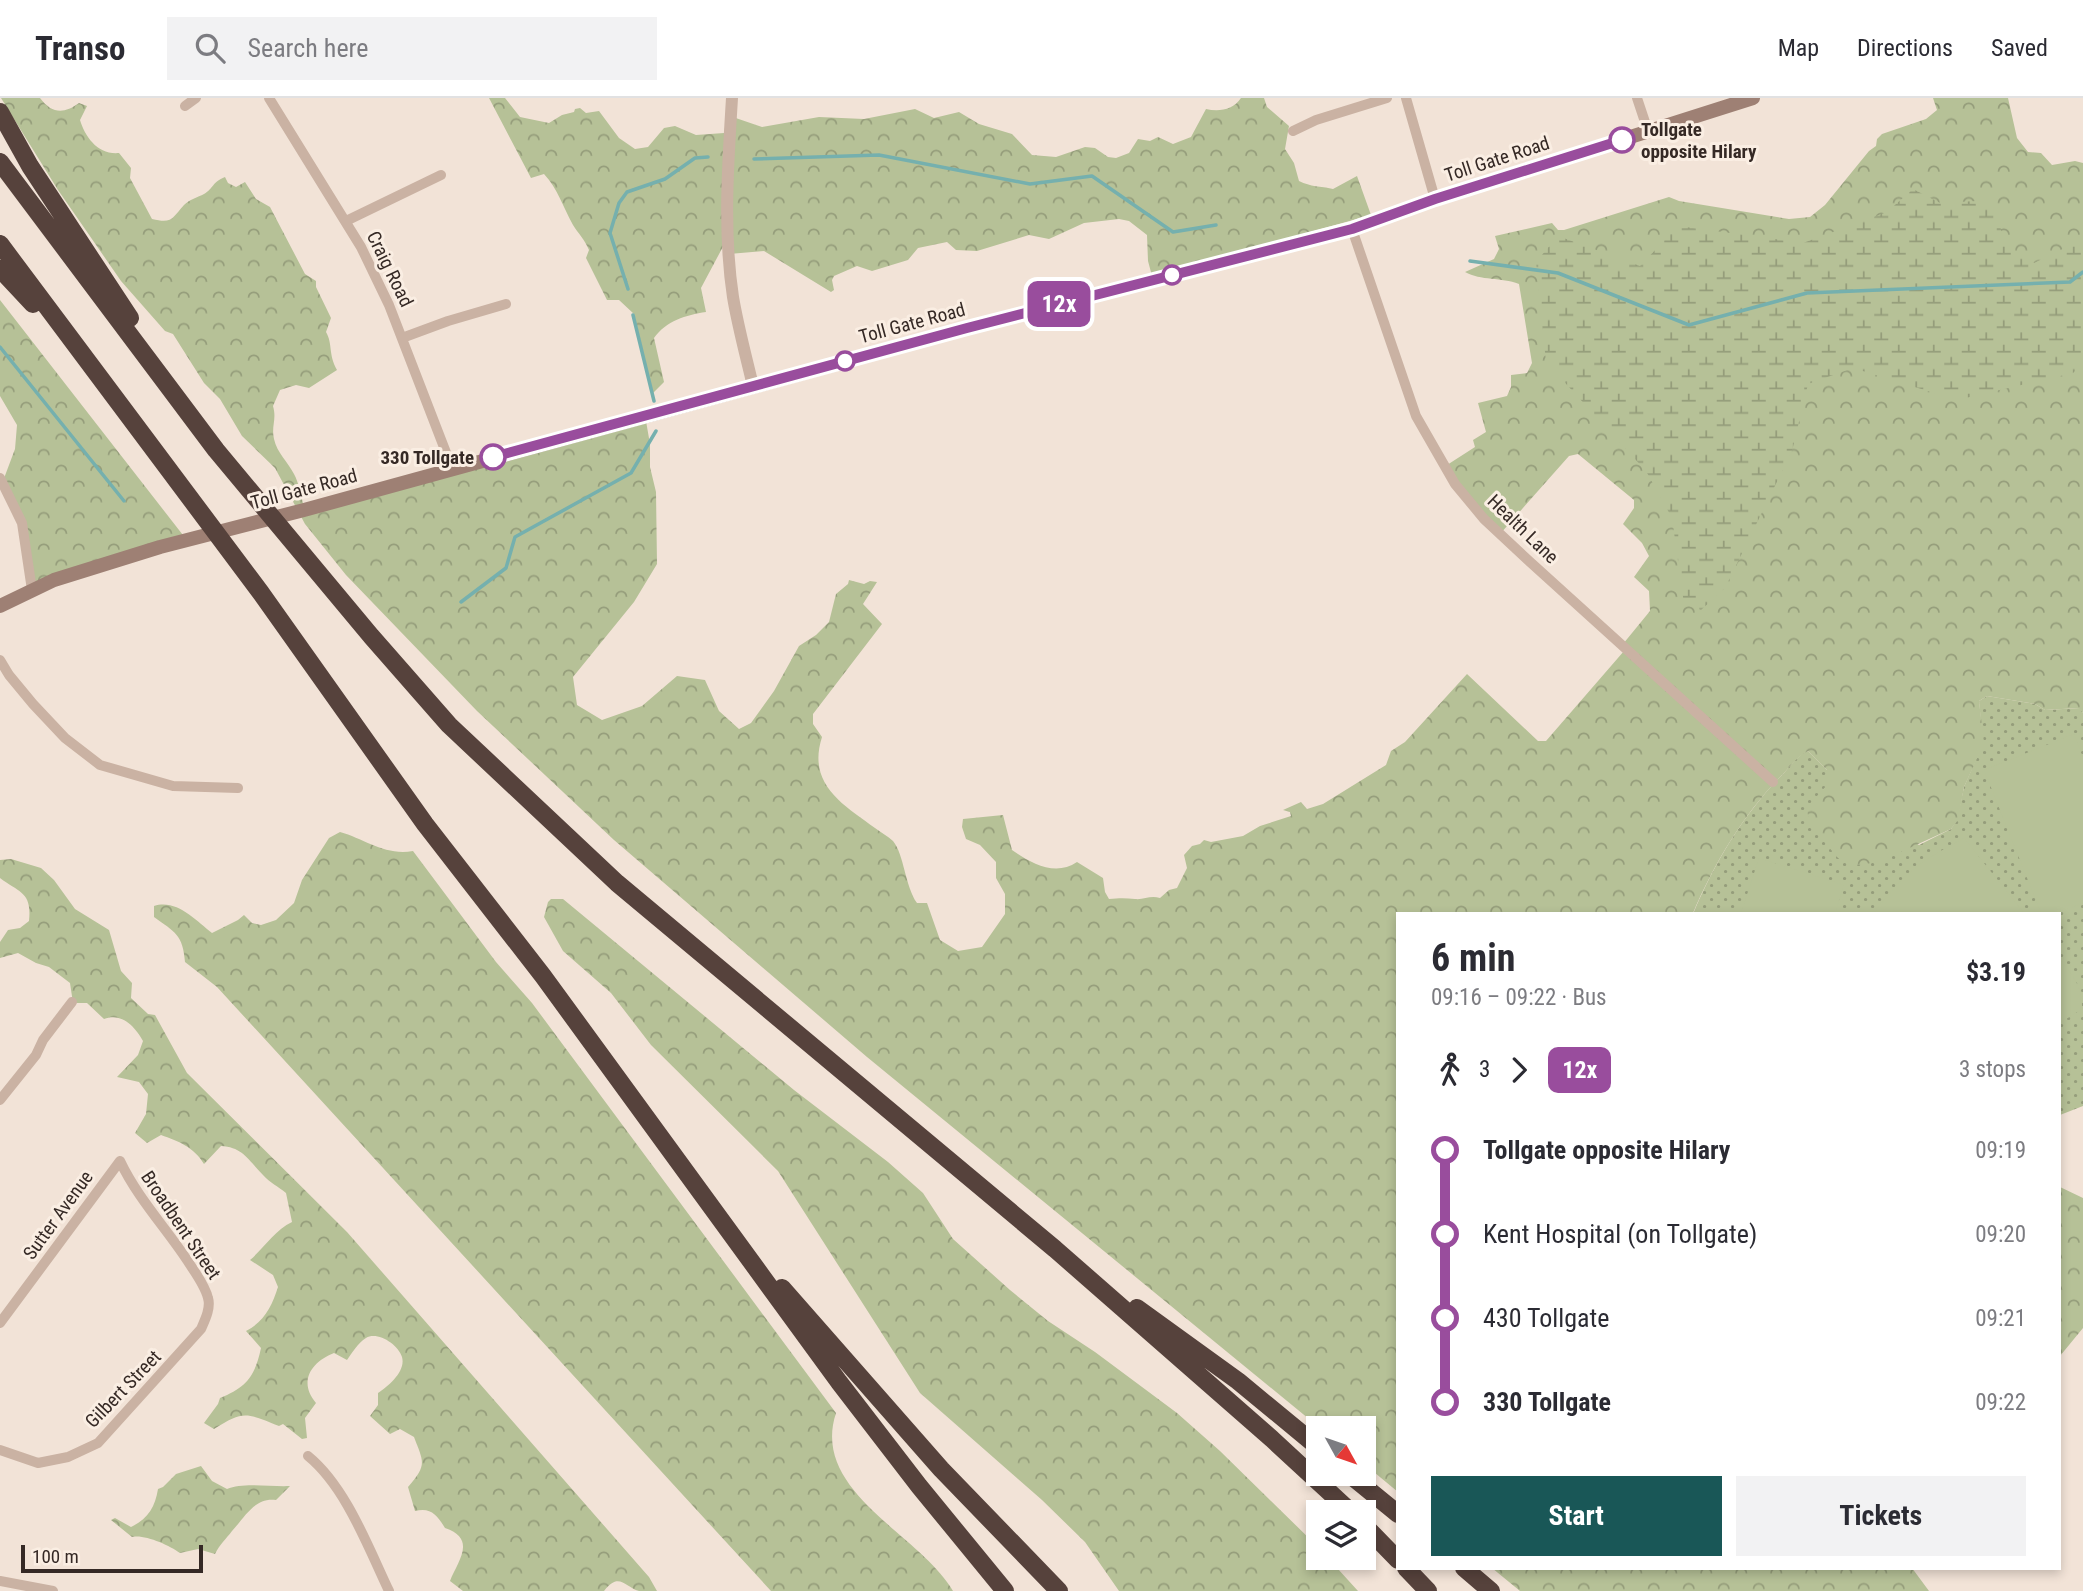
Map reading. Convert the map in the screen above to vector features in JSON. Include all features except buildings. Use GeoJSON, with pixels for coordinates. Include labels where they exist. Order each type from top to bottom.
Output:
{"type":"FeatureCollection","features":[{"type":"Feature","properties":{"kind":"highway"},"geometry":{"type":"LineString","coordinates":[[0,112],[30,166],[216,450]]}},
{"type":"Feature","properties":{"kind":"highway"},"geometry":{"type":"LineString","coordinates":[[0,162],[216,450],[449,725],[617,883],[1055,1249],[1256,1424],[1338,1500]]}},
{"type":"Feature","properties":{"kind":"highway"},"geometry":{"type":"LineString","coordinates":[[0,244],[261,593],[425,824],[535,965],[885,1443],[1005,1591]]}},
{"type":"Feature","properties":{"kind":"highway"},"geometry":{"type":"LineString","coordinates":[[0,269],[108,387]]}},
{"type":"Feature","properties":{"kind":"highway"},"geometry":{"type":"LineString","coordinates":[[708,1204],[941,1469],[1059,1591]]}},
{"type":"Feature","properties":{"kind":"highway"},"geometry":{"type":"LineString","coordinates":[[1055,1249],[1204,1355],[1306,1437]]}},
{"type":"Feature","properties":{"kind":"highway"},"geometry":{"type":"LineString","coordinates":[[1364,1486],[1396,1512]]}},
{"type":"Feature","properties":{"kind":"highway"},"geometry":{"type":"LineString","coordinates":[[1376,1537],[1396,1558]]}},
{"type":"Feature","properties":{"kind":"highway"},"geometry":{"type":"LineString","coordinates":[[1408,1570],[1429,1591]]}},
{"type":"Feature","properties":{"kind":"highway"},"geometry":{"type":"LineString","coordinates":[[1466,1570],[1491,1591]]}},
{"type":"Feature","properties":{"kind":"main road","name":"Toll Gate Road"},"geometry":{"type":"LineString","coordinates":[[0,606],[54,580],[160,547],[967,328],[1352,229],[1435,199],[1753,98]]}},
{"type":"Feature","properties":{"kind":"street"},"geometry":{"type":"LineString","coordinates":[[185,106],[196,98]]}},
{"type":"Feature","properties":{"kind":"street","name":"Craig Road"},"geometry":{"type":"LineString","coordinates":[[269,98],[346,221],[389,305],[452,468]]}},
{"type":"Feature","properties":{"kind":"street"},"geometry":{"type":"LineString","coordinates":[[732,98],[727,188],[730,272],[753,386]]}},
{"type":"Feature","properties":{"kind":"street"},"geometry":{"type":"LineString","coordinates":[[1293,131],[1316,120],[1387,98]]}},
{"type":"Feature","properties":{"kind":"street"},"geometry":{"type":"LineString","coordinates":[[1406,98],[1435,199]]}},
{"type":"Feature","properties":{"kind":"street"},"geometry":{"type":"LineString","coordinates":[[1637,98],[1648,131]]}},
{"type":"Feature","properties":{"kind":"street"},"geometry":{"type":"LineString","coordinates":[[346,221],[441,175]]}},
{"type":"Feature","properties":{"kind":"street","name":"Health Lane"},"geometry":{"type":"LineString","coordinates":[[1352,229],[1416,416],[1455,484],[1484,519],[1773,782]]}},
{"type":"Feature","properties":{"kind":"street"},"geometry":{"type":"LineString","coordinates":[[402,338],[506,304]]}},
{"type":"Feature","properties":{"kind":"street"},"geometry":{"type":"LineString","coordinates":[[0,478],[22,523],[32,590]]}},
{"type":"Feature","properties":{"kind":"street"},"geometry":{"type":"LineString","coordinates":[[0,660],[41,713],[65,738],[100,765],[173,786],[238,788]]}},
{"type":"Feature","properties":{"kind":"street"},"geometry":{"type":"LineString","coordinates":[[0,1100],[36,1055],[43,1040],[72,1002]]}},
{"type":"Feature","properties":{"kind":"street","name":"Broadbent Street"},"geometry":{"type":"LineString","coordinates":[[120,1161],[129,1180],[197,1275],[208,1298],[208,1309]]}},
{"type":"Feature","properties":{"kind":"street","name":"Sutter Avenue"},"geometry":{"type":"LineString","coordinates":[[0,1323],[120,1161]]}},
{"type":"Feature","properties":{"kind":"street","name":"Gilbert Street"},"geometry":{"type":"LineString","coordinates":[[0,1450],[38,1463],[68,1457],[98,1443],[189,1344],[201,1329],[208,1309]]}},
{"type":"Feature","properties":{"kind":"street"},"geometry":{"type":"LineString","coordinates":[[308,1456],[323,1468],[355,1520],[389,1591]]}},
{"type":"Feature","properties":{"kind":"street"},"geometry":{"type":"LineString","coordinates":[[0,1581],[53,1591]]}},
{"type":"Feature","properties":{"kind":"green space"},"geometry":{"type":"Polygon","coordinates":[[[1,98],[40,98],[58,111],[79,103],[87,106],[80,120],[85,133],[99,148],[119,153],[131,168],[130,178],[152,219],[171,219],[186,203],[210,190],[225,177],[228,183],[236,187],[245,182],[256,199],[270,207],[305,274],[316,281],[316,287],[331,318],[326,332],[337,370],[309,388],[296,385],[280,390],[273,406],[275,444],[296,478],[304,507],[646,421],[650,467],[656,492],[657,564],[634,602],[573,677],[577,705],[602,720],[642,706],[677,676],[705,680],[719,711],[739,729],[751,723],[774,691],[799,646],[829,622],[836,594],[849,580],[864,584],[877,582],[863,604],[882,624],[813,714],[813,724],[822,737],[819,768],[823,780],[840,801],[893,841],[917,903],[927,903],[940,940],[958,951],[982,947],[1005,914],[1005,894],[996,878],[996,862],[980,845],[966,839],[962,827],[963,819],[1003,815],[1012,850],[1035,863],[1052,868],[1077,862],[1103,878],[1109,899],[1160,898],[1169,890],[1177,888],[1187,868],[1184,855],[1192,846],[1204,840],[1211,842],[1243,836],[1260,826],[1291,816],[1290,812],[1283,810],[1301,802],[1307,809],[1323,804],[1386,765],[1391,751],[1405,742],[1467,674],[1538,741],[1546,741],[1624,651],[1623,644],[1650,611],[1649,591],[1634,577],[1649,556],[1642,543],[1623,524],[1634,508],[1634,500],[1578,454],[1569,456],[1500,534],[1467,498],[1447,465],[1475,447],[1473,440],[1486,432],[1478,403],[1507,396],[1511,387],[1511,375],[1527,373],[1532,363],[1519,284],[1465,272],[1494,259],[1499,249],[1495,236],[1552,223],[1558,230],[1564,230],[1669,197],[1679,201],[1789,219],[1810,217],[1825,205],[1876,146],[1877,139],[1882,134],[1926,119],[1937,110],[1933,98],[2008,98],[2017,138],[2028,152],[2041,153],[2052,165],[2075,161],[2083,163],[2083,713],[2079,708],[2045,710],[2035,704],[1987,696],[1979,701],[1984,743],[1964,787],[1958,820],[1951,829],[1879,862],[1858,865],[1838,858],[1809,824],[1807,807],[1827,785],[1827,770],[1808,751],[1795,761],[1743,821],[1711,875],[1693,912],[1396,912],[1396,1490],[1376,1474],[1376,1416],[1306,1417],[867,1057],[614,840],[477,711],[346,575],[305,524],[275,468],[242,436],[220,399],[204,383],[173,334],[165,331],[121,281],[58,190],[1,98]]]}},
{"type":"Feature","properties":{"kind":"green space"},"geometry":{"type":"Polygon","coordinates":[[[489,98],[505,98],[520,117],[549,123],[574,112],[575,109],[580,108],[586,113],[599,111],[619,138],[635,149],[648,147],[664,128],[675,126],[696,135],[724,133],[727,115],[762,127],[819,117],[864,119],[915,109],[934,118],[959,112],[979,124],[1012,134],[1032,155],[1056,157],[1085,147],[1095,148],[1108,157],[1116,158],[1129,153],[1138,139],[1150,141],[1158,137],[1173,144],[1191,137],[1206,109],[1225,109],[1241,98],[1264,98],[1267,107],[1289,126],[1285,149],[1294,163],[1299,181],[1333,189],[1357,176],[1371,215],[1152,276],[1148,261],[1147,235],[1129,221],[1119,219],[1084,223],[1049,239],[1029,235],[977,251],[956,250],[947,242],[918,248],[908,260],[872,271],[857,266],[834,276],[834,290],[831,292],[764,251],[729,254],[726,241],[701,288],[706,312],[677,320],[664,327],[654,338],[664,382],[653,393],[634,314],[619,300],[607,300],[586,258],[589,250],[557,192],[544,174],[531,178],[489,98]]]}},
{"type":"Feature","properties":{"kind":"green space"},"geometry":{"type":"Polygon","coordinates":[[[1913,189],[1940,203],[1995,200],[2004,245],[2034,263],[2083,239],[2083,363],[2073,373],[1957,400],[1853,368],[1808,384],[1792,451],[1725,588],[1701,610],[1684,604],[1672,518],[1646,471],[1546,362],[1536,262],[1558,236],[1640,266],[1678,226],[1803,243],[1887,212],[1913,189]]]}},
{"type":"Feature","properties":{"kind":"green space"},"geometry":{"type":"Polygon","coordinates":[[[0,300],[186,539],[32,589],[21,522],[3,481],[15,449],[17,425],[0,396],[0,300]]]}},
{"type":"Feature","properties":{"kind":"green space"},"geometry":{"type":"Polygon","coordinates":[[[1987,696],[2035,704],[2045,710],[2080,708],[2083,713],[2083,1106],[2061,1115],[2061,912],[1694,912],[1721,857],[1743,821],[1792,764],[1808,751],[1827,770],[1828,785],[1823,790],[1919,845],[1951,829],[1957,820],[1964,787],[1983,743],[1979,701],[1987,696]]]}},
{"type":"Feature","properties":{"kind":"green space"},"geometry":{"type":"Polygon","coordinates":[[[2074,734],[2083,758],[2083,903],[2060,912],[2041,912],[1984,770],[2074,734]]]}},
{"type":"Feature","properties":{"kind":"green space"},"geometry":{"type":"Polygon","coordinates":[[[340,832],[384,849],[413,851],[496,962],[532,1003],[836,1413],[832,1441],[839,1466],[853,1489],[937,1570],[953,1591],[771,1591],[217,987],[185,962],[177,935],[154,917],[154,906],[170,905],[185,912],[212,933],[244,915],[252,923],[261,925],[276,920],[294,903],[302,880],[329,838],[340,832]]]}},
{"type":"Feature","properties":{"kind":"green space"},"geometry":{"type":"Polygon","coordinates":[[[1964,838],[2023,912],[1875,912],[1904,878],[1936,854],[1964,838]]]}},
{"type":"Feature","properties":{"kind":"green space"},"geometry":{"type":"Polygon","coordinates":[[[1759,858],[1844,885],[1835,912],[1741,912],[1759,858]]]}},
{"type":"Feature","properties":{"kind":"green space"},"geometry":{"type":"Polygon","coordinates":[[[11,859],[41,868],[54,880],[75,909],[109,930],[121,971],[132,983],[131,998],[148,1014],[155,1015],[187,1073],[347,1232],[649,1577],[657,1591],[639,1591],[618,1581],[604,1591],[463,1591],[450,1581],[463,1552],[463,1545],[461,1538],[445,1528],[433,1513],[415,1511],[408,1487],[422,1464],[414,1437],[400,1429],[390,1434],[370,1416],[378,1405],[378,1393],[396,1378],[403,1362],[400,1352],[387,1340],[371,1336],[358,1345],[347,1360],[334,1353],[313,1367],[308,1388],[316,1403],[305,1418],[307,1438],[302,1439],[283,1424],[279,1426],[252,1416],[239,1416],[214,1429],[204,1423],[220,1398],[243,1385],[256,1366],[261,1348],[246,1331],[266,1313],[278,1287],[273,1275],[250,1260],[275,1234],[292,1222],[286,1193],[235,1149],[221,1146],[204,1164],[195,1153],[179,1142],[161,1135],[147,1143],[135,1133],[146,1114],[148,1094],[139,1082],[117,1077],[138,1055],[143,1041],[136,1030],[122,1019],[104,1019],[87,1003],[73,1003],[70,983],[49,967],[18,953],[0,958],[0,942],[8,930],[20,928],[29,921],[29,904],[23,894],[0,878],[0,860],[11,859]]]}},
{"type":"Feature","properties":{"kind":"green space"},"geometry":{"type":"Polygon","coordinates":[[[551,899],[563,899],[794,1090],[888,1162],[923,1193],[953,1239],[1010,1290],[1048,1321],[1177,1413],[1220,1451],[1306,1535],[1306,1570],[1339,1570],[1358,1591],[1119,1591],[1085,1542],[1042,1500],[920,1393],[778,1171],[651,1045],[611,993],[563,951],[544,917],[551,899]]]}},
{"type":"Feature","properties":{"kind":"green space"},"geometry":{"type":"Polygon","coordinates":[[[2061,960],[2079,988],[2082,1009],[2061,1022],[2061,960]]]}},
{"type":"Feature","properties":{"kind":"green space"},"geometry":{"type":"Polygon","coordinates":[[[2061,1187],[2083,1198],[2083,1328],[2061,1355],[2061,1187]]]}},
{"type":"Feature","properties":{"kind":"green space"},"geometry":{"type":"Polygon","coordinates":[[[201,1466],[212,1481],[227,1489],[249,1485],[290,1486],[276,1500],[262,1502],[251,1509],[215,1554],[198,1549],[180,1553],[156,1541],[132,1537],[111,1520],[115,1518],[131,1527],[137,1524],[150,1512],[158,1489],[176,1474],[201,1466]]]}},
{"type":"Feature","properties":{"kind":"green space"},"geometry":{"type":"Polygon","coordinates":[[[1494,1570],[1913,1570],[1929,1591],[1520,1591],[1494,1570]]]}},
{"type":"Feature","properties":{"kind":"waterway"},"geometry":{"type":"LineString","coordinates":[[754,159],[879,155],[1030,184],[1092,176],[1173,232],[1216,225]]}},
{"type":"Feature","properties":{"kind":"waterway"},"geometry":{"type":"LineString","coordinates":[[628,289],[610,233],[619,203],[627,192],[665,179],[695,158],[708,157]]}},
{"type":"Feature","properties":{"kind":"waterway"},"geometry":{"type":"LineString","coordinates":[[1470,261],[1558,273],[1689,325],[1807,293],[2070,282],[2083,272]]}},
{"type":"Feature","properties":{"kind":"waterway"},"geometry":{"type":"LineString","coordinates":[[633,315],[654,401]]}},
{"type":"Feature","properties":{"kind":"waterway"},"geometry":{"type":"LineString","coordinates":[[0,347],[124,501]]}},
{"type":"Feature","properties":{"kind":"waterway"},"geometry":{"type":"LineString","coordinates":[[461,602],[506,568],[515,537],[631,473],[656,431]]}},
{"type":"Feature","properties":{"kind":"bus line","name":"12x"},"geometry":{"type":"LineString","coordinates":[[493,457],[967,328],[1352,229],[1435,199],[1622,140]]}},
{"type":"Feature","properties":{"kind":"place","name":"Tollgate opposite Hilary"},"geometry":{"type":"Point","coordinates":[1622,140]}},
{"type":"Feature","properties":{"kind":"place","name":"330 Tollgate"},"geometry":{"type":"Point","coordinates":[493,457]}}]}
